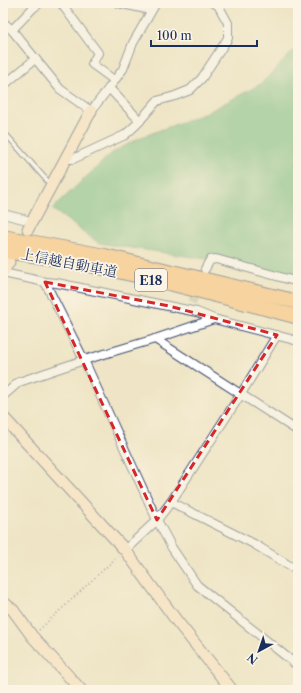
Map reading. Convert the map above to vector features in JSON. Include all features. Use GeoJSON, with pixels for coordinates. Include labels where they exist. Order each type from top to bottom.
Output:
{"type":"FeatureCollection","features":[{"type":"Feature","properties":{"kind":"highway","name":"上信越自動車道"},"geometry":{"type":"LineString","coordinates":[[3,237],[105,256],[298,302]]}},
{"type":"Feature","properties":{"kind":"highway","name":"上信越自動車道"},"geometry":{"type":"LineString","coordinates":[[6,257],[102,268],[235,300],[298,317]]}},
{"type":"Feature","properties":{"kind":"street"},"geometry":{"type":"LineString","coordinates":[[12,30],[33,8],[40,3]]}},
{"type":"Feature","properties":{"kind":"street"},"geometry":{"type":"LineString","coordinates":[[61,3],[98,53],[92,64],[114,80]]}},
{"type":"Feature","properties":{"kind":"street"},"geometry":{"type":"LineString","coordinates":[[3,214],[30,225],[91,111],[122,69],[132,43],[153,7],[118,3]]}},
{"type":"Feature","properties":{"kind":"street"},"geometry":{"type":"LineString","coordinates":[[65,159],[73,159],[125,135],[140,121],[157,101],[190,90],[202,78],[228,38],[228,23],[218,5],[213,3]]}},
{"type":"Feature","properties":{"kind":"street"},"geometry":{"type":"LineString","coordinates":[[3,22],[12,30],[34,59],[60,89],[91,111]]}},
{"type":"Feature","properties":{"kind":"street"},"geometry":{"type":"LineString","coordinates":[[3,86],[34,59]]}},
{"type":"Feature","properties":{"kind":"street"},"geometry":{"type":"LineString","coordinates":[[109,88],[140,121]]}},
{"type":"Feature","properties":{"kind":"street"},"geometry":{"type":"LineString","coordinates":[[6,257],[3,273],[45,282],[191,307],[214,319],[298,341]]}},
{"type":"Feature","properties":{"kind":"street"},"geometry":{"type":"LineString","coordinates":[[205,269],[210,260],[216,259],[298,282]]}},
{"type":"Feature","properties":{"kind":"street"},"geometry":{"type":"LineString","coordinates":[[45,282],[84,360],[157,520],[172,548],[197,585],[298,666]]}},
{"type":"Feature","properties":{"kind":"street"},"geometry":{"type":"LineString","coordinates":[[3,396],[19,382],[214,319]]}},
{"type":"Feature","properties":{"kind":"street"},"geometry":{"type":"LineString","coordinates":[[125,550],[157,520],[171,502],[241,394],[277,335]]}},
{"type":"Feature","properties":{"kind":"street"},"geometry":{"type":"LineString","coordinates":[[155,339],[298,431]]}},
{"type":"Feature","properties":{"kind":"street"},"geometry":{"type":"LineString","coordinates":[[3,417],[125,550],[176,620],[232,690]]}},
{"type":"Feature","properties":{"kind":"street"},"geometry":{"type":"LineString","coordinates":[[171,502],[254,544],[298,572]]}},
{"type":"Feature","properties":{"kind":"street"},"geometry":{"type":"LineString","coordinates":[[3,602],[13,610],[32,636],[81,690]]}},
{"type":"Feature","properties":{"kind":"lane"},"geometry":{"type":"LineString","coordinates":[[3,131],[51,185]]}},
{"type":"Feature","properties":{"kind":"path"},"geometry":{"type":"LineString","coordinates":[[32,636],[125,550]]}},
{"type":"Feature","properties":{"kind":"highlighted area"},"geometry":{"type":"Polygon","coordinates":[[[45,282],[169,306],[277,335],[157,520],[45,282]]]}},
{"type":"Feature","properties":{"kind":"green space"},"geometry":{"type":"Polygon","coordinates":[[[298,46],[298,278],[226,262],[99,243],[52,209],[112,153],[139,138],[206,113],[261,84],[298,46]]]}},
{"type":"Feature","properties":{"kind":"tunnel"},"geometry":{"type":"LineString","coordinates":[[192,303],[198,287]]}}]}
